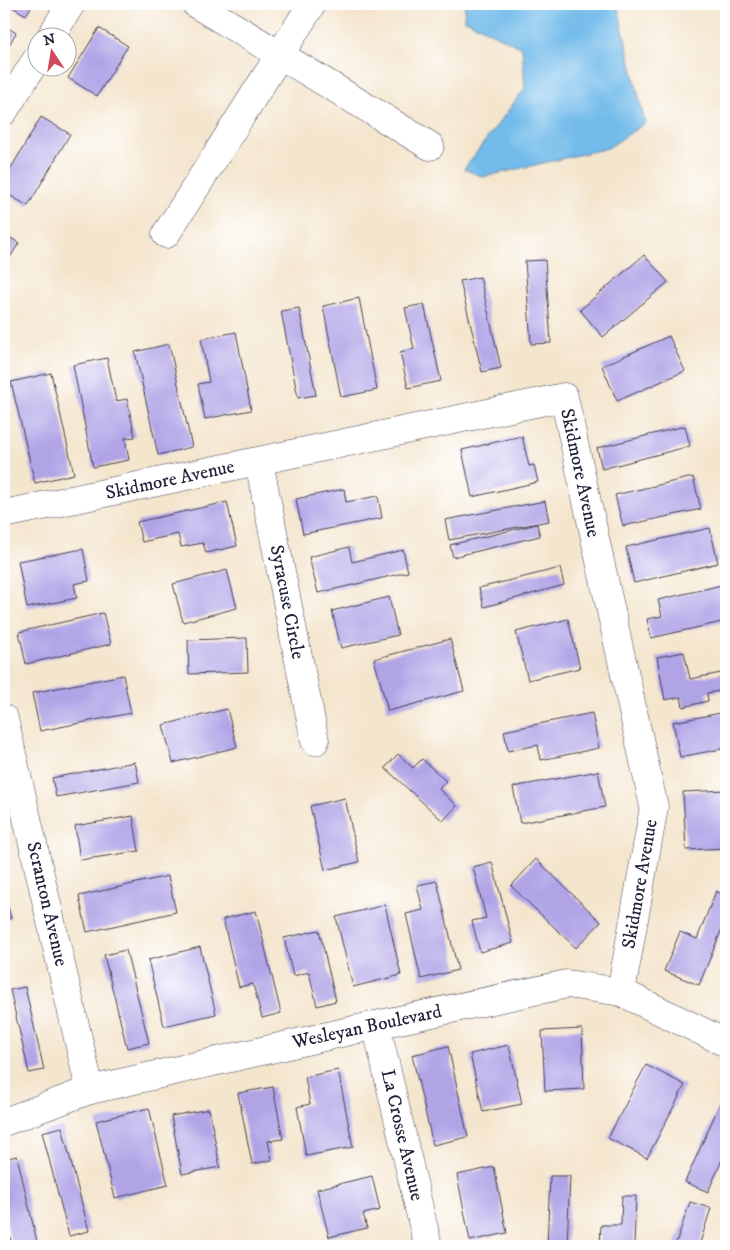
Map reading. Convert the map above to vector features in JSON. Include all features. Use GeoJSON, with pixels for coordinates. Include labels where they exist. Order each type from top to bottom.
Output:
{"type":"FeatureCollection","features":[{"type":"Feature","properties":{"kind":"street"},"geometry":{"type":"LineString","coordinates":[[56,28],[71,4]]}},
{"type":"Feature","properties":{"kind":"street"},"geometry":{"type":"LineString","coordinates":[[196,4],[430,146]]}},
{"type":"Feature","properties":{"kind":"street"},"geometry":{"type":"LineString","coordinates":[[166,234],[312,4]]}},
{"type":"Feature","properties":{"kind":"street"},"geometry":{"type":"LineString","coordinates":[[4,111],[28,73]]}},
{"type":"Feature","properties":{"kind":"street","name":"Skidmore Avenue"},"geometry":{"type":"LineString","coordinates":[[4,514],[564,397],[654,807],[621,992]]}},
{"type":"Feature","properties":{"kind":"street","name":"Syracuse Circle"},"geometry":{"type":"LineString","coordinates":[[259,462],[315,741]]}},
{"type":"Feature","properties":{"kind":"street","name":"Scranton Avenue"},"geometry":{"type":"LineString","coordinates":[[4,719],[14,806],[90,1090]]}},
{"type":"Feature","properties":{"kind":"street","name":"Wesleyan Boulevard"},"geometry":{"type":"LineString","coordinates":[[4,1122],[90,1090],[567,984],[621,992],[726,1043]]}},
{"type":"Feature","properties":{"kind":"street","name":"La Crosse Avenue"},"geometry":{"type":"LineString","coordinates":[[376,1025],[428,1246]]}},
{"type":"Feature","properties":{"kind":"water"},"geometry":{"type":"Polygon","coordinates":[[[465,4],[617,4],[645,123],[608,148],[483,177],[464,169],[525,88],[522,48],[464,19],[465,4]]]}},
{"type":"Feature","properties":{"kind":"building"},"geometry":{"type":"Polygon","coordinates":[[[7,4],[33,4],[26,15],[7,4]]]}},
{"type":"Feature","properties":{"kind":"building"},"geometry":{"type":"Polygon","coordinates":[[[4,25],[16,33],[4,53],[4,25]]]}},
{"type":"Feature","properties":{"kind":"building"},"geometry":{"type":"Polygon","coordinates":[[[99,28],[128,46],[97,96],[68,78],[78,78],[78,62],[99,28]]]}},
{"type":"Feature","properties":{"kind":"building"},"geometry":{"type":"Polygon","coordinates":[[[41,117],[70,134],[28,206],[4,192],[4,180],[41,117]]]}},
{"type":"Feature","properties":{"kind":"building"},"geometry":{"type":"Polygon","coordinates":[[[4,234],[19,243],[4,267],[4,234]]]}},
{"type":"Feature","properties":{"kind":"building"},"geometry":{"type":"Polygon","coordinates":[[[644,255],[668,282],[603,337],[580,310],[644,255]]]}},
{"type":"Feature","properties":{"kind":"building"},"geometry":{"type":"Polygon","coordinates":[[[545,260],[551,343],[531,344],[525,261],[545,260]]]}},
{"type":"Feature","properties":{"kind":"building"},"geometry":{"type":"Polygon","coordinates":[[[480,277],[501,368],[482,372],[460,281],[480,277]]]}},
{"type":"Feature","properties":{"kind":"building"},"geometry":{"type":"Polygon","coordinates":[[[359,298],[377,390],[341,397],[323,306],[359,298]]]}},
{"type":"Feature","properties":{"kind":"building"},"geometry":{"type":"Polygon","coordinates":[[[424,304],[441,381],[408,388],[400,352],[414,349],[405,308],[424,304]]]}},
{"type":"Feature","properties":{"kind":"building"},"geometry":{"type":"Polygon","coordinates":[[[299,308],[316,395],[298,398],[281,311],[299,308]]]}},
{"type":"Feature","properties":{"kind":"building"},"geometry":{"type":"Polygon","coordinates":[[[236,332],[251,410],[205,419],[198,384],[209,382],[201,339],[236,332]]]}},
{"type":"Feature","properties":{"kind":"building"},"geometry":{"type":"Polygon","coordinates":[[[669,336],[685,371],[617,401],[602,366],[669,336]]]}},
{"type":"Feature","properties":{"kind":"building"},"geometry":{"type":"Polygon","coordinates":[[[169,344],[192,447],[158,455],[135,352],[169,344]]]}},
{"type":"Feature","properties":{"kind":"building"},"geometry":{"type":"Polygon","coordinates":[[[107,358],[116,401],[127,399],[135,437],[125,438],[129,460],[93,467],[73,365],[107,358]]]}},
{"type":"Feature","properties":{"kind":"building"},"geometry":{"type":"Polygon","coordinates":[[[51,373],[74,474],[35,483],[11,382],[51,373]]]}},
{"type":"Feature","properties":{"kind":"building"},"geometry":{"type":"Polygon","coordinates":[[[685,426],[690,446],[602,469],[597,448],[685,426]]]}},
{"type":"Feature","properties":{"kind":"building"},"geometry":{"type":"Polygon","coordinates":[[[522,436],[529,466],[534,465],[538,482],[472,497],[462,450],[522,436]]]}},
{"type":"Feature","properties":{"kind":"building"},"geometry":{"type":"Polygon","coordinates":[[[693,477],[701,509],[623,526],[615,495],[693,477]]]}},
{"type":"Feature","properties":{"kind":"building"},"geometry":{"type":"Polygon","coordinates":[[[344,489],[346,502],[378,496],[382,518],[303,534],[296,499],[344,489]]]}},
{"type":"Feature","properties":{"kind":"building"},"geometry":{"type":"Polygon","coordinates":[[[545,501],[549,521],[449,540],[445,520],[545,501]]]}},
{"type":"Feature","properties":{"kind":"building"},"geometry":{"type":"Polygon","coordinates":[[[227,502],[237,546],[206,553],[203,543],[181,547],[178,534],[142,542],[137,522],[227,502]]]}},
{"type":"Feature","properties":{"kind":"building"},"geometry":{"type":"Polygon","coordinates":[[[537,524],[540,536],[453,557],[450,545],[537,524]]]}},
{"type":"Feature","properties":{"kind":"building"},"geometry":{"type":"Polygon","coordinates":[[[710,528],[718,563],[634,583],[626,547],[710,528]]]}},
{"type":"Feature","properties":{"kind":"building"},"geometry":{"type":"Polygon","coordinates":[[[349,547],[352,562],[403,550],[408,572],[318,593],[309,557],[349,547]]]}},
{"type":"Feature","properties":{"kind":"building"},"geometry":{"type":"Polygon","coordinates":[[[83,549],[89,581],[74,584],[77,598],[27,608],[18,561],[83,549]]]}},
{"type":"Feature","properties":{"kind":"building"},"geometry":{"type":"Polygon","coordinates":[[[560,568],[564,585],[484,607],[479,588],[560,568]]]}},
{"type":"Feature","properties":{"kind":"building"},"geometry":{"type":"Polygon","coordinates":[[[227,570],[237,608],[183,622],[173,584],[227,570]]]}},
{"type":"Feature","properties":{"kind":"building"},"geometry":{"type":"Polygon","coordinates":[[[726,584],[726,621],[651,638],[647,619],[662,616],[658,600],[726,584]]]}},
{"type":"Feature","properties":{"kind":"building"},"geometry":{"type":"Polygon","coordinates":[[[389,597],[398,635],[341,648],[332,611],[389,597]]]}},
{"type":"Feature","properties":{"kind":"building"},"geometry":{"type":"Polygon","coordinates":[[[103,613],[111,644],[26,664],[19,632],[103,613]]]}},
{"type":"Feature","properties":{"kind":"building"},"geometry":{"type":"Polygon","coordinates":[[[568,619],[580,668],[528,680],[516,632],[568,619]]]}},
{"type":"Feature","properties":{"kind":"building"},"geometry":{"type":"Polygon","coordinates":[[[247,638],[248,672],[189,674],[188,640],[247,638]]]}},
{"type":"Feature","properties":{"kind":"building"},"geometry":{"type":"Polygon","coordinates":[[[450,639],[464,691],[388,711],[374,659],[450,639]]]}},
{"type":"Feature","properties":{"kind":"building"},"geometry":{"type":"Polygon","coordinates":[[[684,652],[690,679],[726,672],[726,690],[707,693],[708,701],[683,707],[681,697],[665,700],[657,657],[684,652]]]}},
{"type":"Feature","properties":{"kind":"building"},"geometry":{"type":"Polygon","coordinates":[[[123,675],[131,713],[40,731],[32,693],[123,675]]]}},
{"type":"Feature","properties":{"kind":"building"},"geometry":{"type":"Polygon","coordinates":[[[227,709],[237,747],[173,763],[163,725],[227,709]]]}},
{"type":"Feature","properties":{"kind":"building"},"geometry":{"type":"Polygon","coordinates":[[[726,712],[726,748],[680,757],[673,722],[726,712]]]}},
{"type":"Feature","properties":{"kind":"building"},"geometry":{"type":"Polygon","coordinates":[[[592,713],[599,748],[541,760],[538,745],[508,751],[504,731],[592,713]]]}},
{"type":"Feature","properties":{"kind":"building"},"geometry":{"type":"Polygon","coordinates":[[[398,754],[413,768],[422,759],[446,781],[439,789],[457,806],[443,821],[385,768],[398,754]]]}},
{"type":"Feature","properties":{"kind":"building"},"geometry":{"type":"Polygon","coordinates":[[[135,762],[139,782],[56,797],[52,778],[135,762]]]}},
{"type":"Feature","properties":{"kind":"building"},"geometry":{"type":"Polygon","coordinates":[[[598,771],[605,807],[520,823],[513,787],[598,771]]]}},
{"type":"Feature","properties":{"kind":"building"},"geometry":{"type":"Polygon","coordinates":[[[726,790],[726,848],[686,850],[683,792],[726,790]]]}},
{"type":"Feature","properties":{"kind":"building"},"geometry":{"type":"Polygon","coordinates":[[[345,798],[359,862],[325,870],[310,806],[345,798]]]}},
{"type":"Feature","properties":{"kind":"building"},"geometry":{"type":"Polygon","coordinates":[[[133,816],[139,851],[80,860],[75,826],[133,816]]]}},
{"type":"Feature","properties":{"kind":"building"},"geometry":{"type":"Polygon","coordinates":[[[536,859],[601,922],[576,948],[511,886],[536,859]]]}},
{"type":"Feature","properties":{"kind":"building"},"geometry":{"type":"Polygon","coordinates":[[[492,862],[513,943],[480,952],[472,921],[486,918],[473,867],[492,862]]]}},
{"type":"Feature","properties":{"kind":"building"},"geometry":{"type":"Polygon","coordinates":[[[168,876],[176,912],[87,932],[79,896],[168,876]]]}},
{"type":"Feature","properties":{"kind":"building"},"geometry":{"type":"Polygon","coordinates":[[[437,881],[458,970],[421,979],[406,914],[423,910],[417,885],[437,881]]]}},
{"type":"Feature","properties":{"kind":"building"},"geometry":{"type":"Polygon","coordinates":[[[716,891],[726,896],[726,919],[699,985],[664,971],[680,932],[697,939],[716,891]]]}},
{"type":"Feature","properties":{"kind":"building"},"geometry":{"type":"Polygon","coordinates":[[[4,893],[11,918],[4,920],[4,893]]]}},
{"type":"Feature","properties":{"kind":"building"},"geometry":{"type":"Polygon","coordinates":[[[385,905],[401,975],[353,987],[336,917],[385,905]]]}},
{"type":"Feature","properties":{"kind":"building"},"geometry":{"type":"Polygon","coordinates":[[[256,911],[281,1013],[262,1018],[253,984],[239,987],[223,919],[256,911]]]}},
{"type":"Feature","properties":{"kind":"building"},"geometry":{"type":"Polygon","coordinates":[[[319,930],[336,1001],[317,1006],[309,972],[293,976],[284,938],[319,930]]]}},
{"type":"Feature","properties":{"kind":"building"},"geometry":{"type":"Polygon","coordinates":[[[200,947],[216,1014],[164,1026],[148,960],[200,947]]]}},
{"type":"Feature","properties":{"kind":"building"},"geometry":{"type":"Polygon","coordinates":[[[126,950],[149,1043],[127,1048],[104,955],[126,950]]]}},
{"type":"Feature","properties":{"kind":"building"},"geometry":{"type":"Polygon","coordinates":[[[25,987],[44,1070],[29,1073],[10,990],[25,987]]]}},
{"type":"Feature","properties":{"kind":"building"},"geometry":{"type":"Polygon","coordinates":[[[582,1029],[584,1089],[545,1091],[542,1031],[582,1029]]]}},
{"type":"Feature","properties":{"kind":"building"},"geometry":{"type":"Polygon","coordinates":[[[509,1045],[522,1104],[483,1112],[470,1054],[509,1045]]]}},
{"type":"Feature","properties":{"kind":"building"},"geometry":{"type":"Polygon","coordinates":[[[448,1046],[468,1137],[433,1145],[412,1055],[448,1046]]]}},
{"type":"Feature","properties":{"kind":"building"},"geometry":{"type":"Polygon","coordinates":[[[646,1065],[685,1085],[647,1158],[608,1138],[646,1065]]]}},
{"type":"Feature","properties":{"kind":"building"},"geometry":{"type":"Polygon","coordinates":[[[338,1070],[353,1147],[306,1156],[297,1107],[310,1104],[305,1077],[338,1070]]]}},
{"type":"Feature","properties":{"kind":"building"},"geometry":{"type":"Polygon","coordinates":[[[273,1087],[283,1139],[268,1141],[272,1160],[252,1164],[238,1093],[273,1087]]]}},
{"type":"Feature","properties":{"kind":"building"},"geometry":{"type":"Polygon","coordinates":[[[722,1099],[726,1101],[726,1151],[708,1192],[685,1182],[722,1099]]]}},
{"type":"Feature","properties":{"kind":"building"},"geometry":{"type":"Polygon","coordinates":[[[149,1108],[168,1185],[115,1198],[96,1121],[149,1108]]]}},
{"type":"Feature","properties":{"kind":"building"},"geometry":{"type":"Polygon","coordinates":[[[209,1109],[220,1167],[182,1174],[171,1116],[209,1109]]]}},
{"type":"Feature","properties":{"kind":"building"},"geometry":{"type":"Polygon","coordinates":[[[62,1127],[89,1231],[69,1236],[42,1132],[62,1127]]]}},
{"type":"Feature","properties":{"kind":"building"},"geometry":{"type":"Polygon","coordinates":[[[17,1156],[38,1246],[12,1246],[4,1211],[4,1159],[17,1156]]]}},
{"type":"Feature","properties":{"kind":"building"},"geometry":{"type":"Polygon","coordinates":[[[494,1167],[507,1233],[470,1241],[457,1175],[494,1167]]]}},
{"type":"Feature","properties":{"kind":"building"},"geometry":{"type":"Polygon","coordinates":[[[372,1176],[380,1210],[363,1214],[367,1228],[329,1237],[317,1189],[372,1176]]]}},
{"type":"Feature","properties":{"kind":"building"},"geometry":{"type":"Polygon","coordinates":[[[550,1176],[570,1176],[567,1246],[547,1246],[550,1176]]]}},
{"type":"Feature","properties":{"kind":"building"},"geometry":{"type":"Polygon","coordinates":[[[622,1196],[636,1196],[634,1246],[600,1246],[601,1225],[621,1225],[622,1196]]]}},
{"type":"Feature","properties":{"kind":"building"},"geometry":{"type":"Polygon","coordinates":[[[690,1202],[711,1208],[699,1246],[675,1246],[690,1202]]]}}]}
